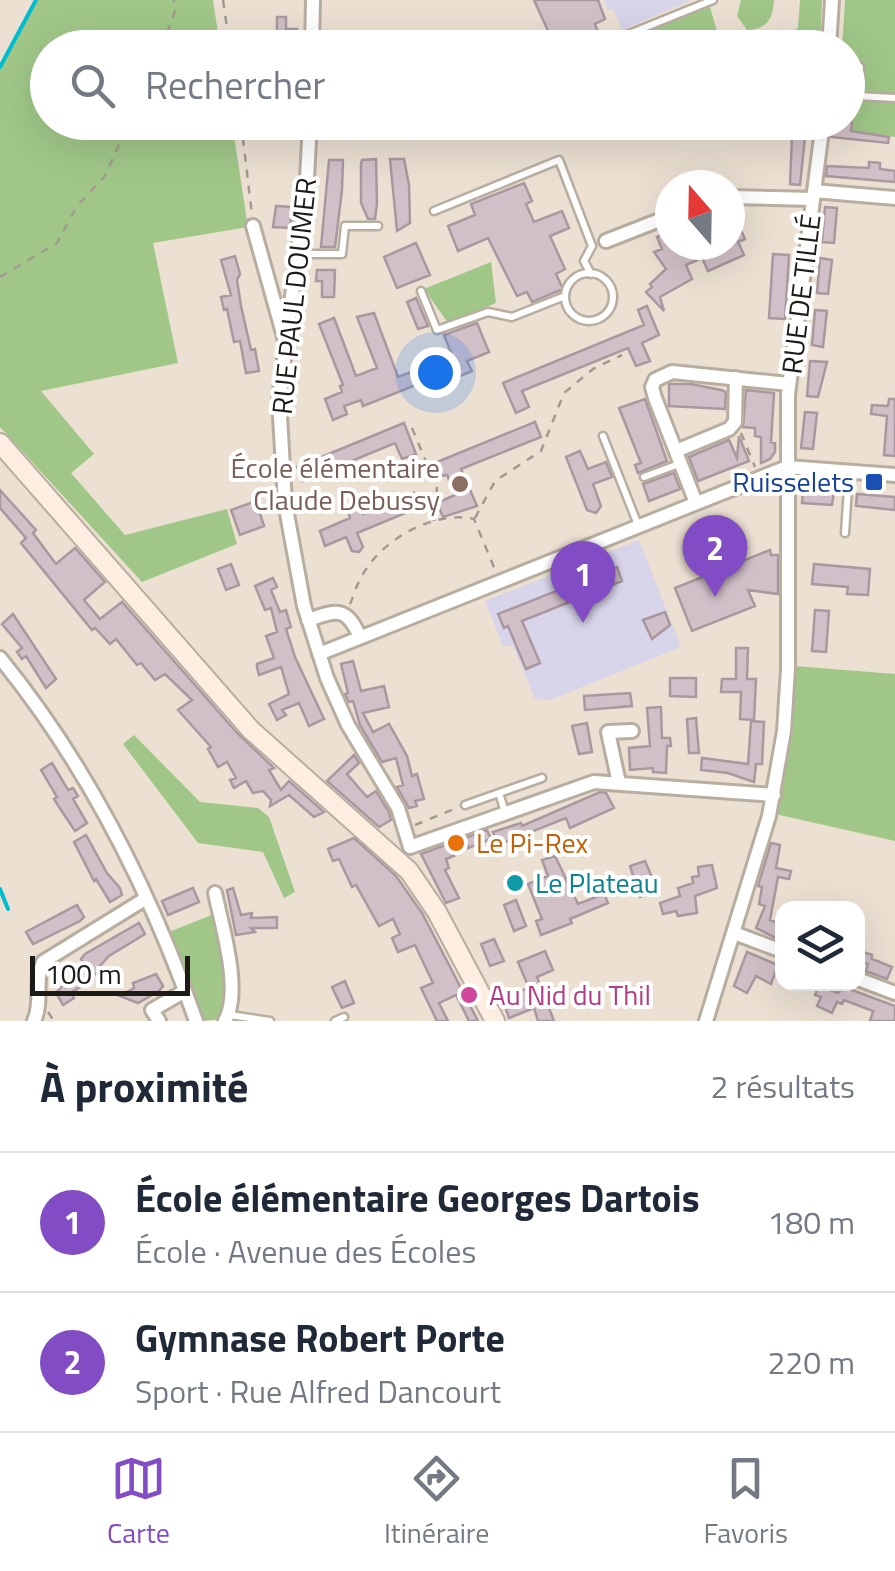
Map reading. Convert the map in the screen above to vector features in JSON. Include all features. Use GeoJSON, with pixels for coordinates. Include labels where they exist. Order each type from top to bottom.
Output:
{"type":"FeatureCollection","features":[{"type":"Feature","properties":{"kind":"main road"},"geometry":{"type":"LineString","coordinates":[[0,444],[251,730],[404,854],[495,1021]]}},
{"type":"Feature","properties":{"kind":"street"},"geometry":{"type":"LineString","coordinates":[[312,30],[313,0]]}},
{"type":"Feature","properties":{"kind":"street"},"geometry":{"type":"LineString","coordinates":[[831,30],[832,0]]}},
{"type":"Feature","properties":{"kind":"street","name":"RUE PAUL DOUMER"},"geometry":{"type":"LineString","coordinates":[[308,140],[298,254],[284,340],[279,408],[282,478],[318,654],[342,714],[394,801],[405,829],[404,854]]}},
{"type":"Feature","properties":{"kind":"street","name":"RUE DE TILLÉ"},"geometry":{"type":"LineString","coordinates":[[706,1021],[774,795],[787,698],[789,384],[820,140]]}},
{"type":"Feature","properties":{"kind":"street"},"geometry":{"type":"LineString","coordinates":[[745,197],[895,198]]}},
{"type":"Feature","properties":{"kind":"street"},"geometry":{"type":"LineString","coordinates":[[606,241],[655,222]]}},
{"type":"Feature","properties":{"kind":"street"},"geometry":{"type":"LineString","coordinates":[[253,226],[284,340]]}},
{"type":"Feature","properties":{"kind":"street"},"geometry":{"type":"LineString","coordinates":[[696,503],[655,398],[655,380],[672,372],[789,384]]}},
{"type":"Feature","properties":{"kind":"street"},"geometry":{"type":"LineString","coordinates":[[678,457],[732,426],[736,378]]}},
{"type":"Feature","properties":{"kind":"street"},"geometry":{"type":"LineString","coordinates":[[318,654],[787,466],[895,475]]}},
{"type":"Feature","properties":{"kind":"street"},"geometry":{"type":"LineString","coordinates":[[308,620],[334,611],[346,615],[360,637]]}},
{"type":"Feature","properties":{"kind":"street"},"geometry":{"type":"LineString","coordinates":[[0,658],[36,702],[111,823],[193,1020]]}},
{"type":"Feature","properties":{"kind":"street"},"geometry":{"type":"LineString","coordinates":[[619,783],[608,732],[632,731]]}},
{"type":"Feature","properties":{"kind":"street"},"geometry":{"type":"LineString","coordinates":[[404,854],[594,782],[774,795]]}},
{"type":"Feature","properties":{"kind":"street"},"geometry":{"type":"LineString","coordinates":[[215,893],[229,964],[227,1018]]}},
{"type":"Feature","properties":{"kind":"street"},"geometry":{"type":"LineString","coordinates":[[34,1021],[40,1004],[38,975],[43,962],[145,899]]}},
{"type":"Feature","properties":{"kind":"street"},"geometry":{"type":"LineString","coordinates":[[734,933],[775,949]]}},
{"type":"Feature","properties":{"kind":"street"},"geometry":{"type":"LineString","coordinates":[[865,982],[895,993]]}},
{"type":"Feature","properties":{"kind":"street"},"geometry":{"type":"LineString","coordinates":[[158,1021],[152,1010],[184,991]]}},
{"type":"Feature","properties":{"kind":"lane"},"geometry":{"type":"LineString","coordinates":[[639,30],[713,0]]}},
{"type":"Feature","properties":{"kind":"lane"},"geometry":{"type":"LineString","coordinates":[[865,96],[895,98]]}},
{"type":"Feature","properties":{"kind":"lane"},"geometry":{"type":"LineString","coordinates":[[434,212],[560,160],[592,246]]}},
{"type":"Feature","properties":{"kind":"lane"},"geometry":{"type":"LineString","coordinates":[[298,254],[342,254],[346,226],[378,226]]}},
{"type":"Feature","properties":{"kind":"lane"},"geometry":{"type":"LineString","coordinates":[[591,274],[584,261],[592,246],[606,241]]}},
{"type":"Feature","properties":{"kind":"lane"},"geometry":{"type":"LineString","coordinates":[[421,292],[437,330],[488,312],[512,317],[565,296],[576,277],[591,274],[605,280],[613,294],[605,316],[590,321],[570,311],[565,296]]}},
{"type":"Feature","properties":{"kind":"lane"},"geometry":{"type":"LineString","coordinates":[[603,436],[638,526]]}},
{"type":"Feature","properties":{"kind":"lane"},"geometry":{"type":"LineString","coordinates":[[644,477],[678,457]]}},
{"type":"Feature","properties":{"kind":"lane"},"geometry":{"type":"LineString","coordinates":[[845,533],[849,472]]}},
{"type":"Feature","properties":{"kind":"lane"},"geometry":{"type":"LineString","coordinates":[[466,805],[542,778]]}},
{"type":"Feature","properties":{"kind":"lane"},"geometry":{"type":"LineString","coordinates":[[499,793],[506,813]]}},
{"type":"Feature","properties":{"kind":"lane"},"geometry":{"type":"LineString","coordinates":[[335,1021],[344,1017]]}},
{"type":"Feature","properties":{"kind":"lane"},"geometry":{"type":"LineString","coordinates":[[227,1018],[270,1021]]}},
{"type":"Feature","properties":{"kind":"path"},"geometry":{"type":"LineString","coordinates":[[168,30],[175,11],[174,0]]}},
{"type":"Feature","properties":{"kind":"path"},"geometry":{"type":"LineString","coordinates":[[223,0],[227,30]]}},
{"type":"Feature","properties":{"kind":"path"},"geometry":{"type":"LineString","coordinates":[[0,277],[57,243],[77,206],[105,176],[121,140]]}},
{"type":"Feature","properties":{"kind":"path"},"geometry":{"type":"LineString","coordinates":[[243,140],[253,226]]}},
{"type":"Feature","properties":{"kind":"path"},"geometry":{"type":"LineString","coordinates":[[474,519],[496,481],[541,451],[564,393],[593,369],[622,355]]}},
{"type":"Feature","properties":{"kind":"path"},"geometry":{"type":"LineString","coordinates":[[732,426],[744,437],[760,478]]}},
{"type":"Feature","properties":{"kind":"path"},"geometry":{"type":"LineString","coordinates":[[412,428],[437,488],[434,522]]}},
{"type":"Feature","properties":{"kind":"path"},"geometry":{"type":"LineString","coordinates":[[346,615],[362,575],[394,540],[434,522],[462,516],[474,519]]}},
{"type":"Feature","properties":{"kind":"path"},"geometry":{"type":"LineString","coordinates":[[474,519],[500,581]]}},
{"type":"Feature","properties":{"kind":"path"},"geometry":{"type":"LineString","coordinates":[[405,829],[466,805]]}},
{"type":"Feature","properties":{"kind":"shaded area"},"geometry":{"type":"Polygon","coordinates":[[[604,0],[691,0],[622,30],[613,9],[608,10],[604,0]]]}},
{"type":"Feature","properties":{"kind":"shaded area"},"geometry":{"type":"Polygon","coordinates":[[[639,540],[681,647],[550,700],[535,699],[513,646],[503,646],[485,601],[639,540]]]}},
{"type":"Feature","properties":{"kind":"green space"},"geometry":{"type":"Polygon","coordinates":[[[38,0],[213,0],[217,30],[30,30],[30,140],[235,140],[248,227],[153,243],[178,363],[41,391],[94,454],[71,473],[125,535],[227,509],[237,544],[142,582],[0,427],[0,69],[38,0]]]}},
{"type":"Feature","properties":{"kind":"green space"},"geometry":{"type":"Polygon","coordinates":[[[741,0],[774,0],[768,22],[747,30],[737,16],[741,0]]]}},
{"type":"Feature","properties":{"kind":"green space"},"geometry":{"type":"Polygon","coordinates":[[[800,0],[822,0],[821,30],[796,30],[800,0]]]}},
{"type":"Feature","properties":{"kind":"green space"},"geometry":{"type":"Polygon","coordinates":[[[845,0],[895,0],[895,137],[865,133],[865,30],[843,30],[845,0]]]}},
{"type":"Feature","properties":{"kind":"green space"},"geometry":{"type":"Polygon","coordinates":[[[710,7],[717,30],[651,30],[710,7]]]}},
{"type":"Feature","properties":{"kind":"green space"},"geometry":{"type":"Polygon","coordinates":[[[491,262],[496,303],[448,323],[424,289],[491,262]]]}},
{"type":"Feature","properties":{"kind":"green space"},"geometry":{"type":"Polygon","coordinates":[[[794,666],[895,674],[895,841],[775,814],[787,748],[792,740],[787,733],[794,666]]]}},
{"type":"Feature","properties":{"kind":"green space"},"geometry":{"type":"Polygon","coordinates":[[[134,735],[200,802],[258,808],[269,817],[295,892],[284,898],[263,852],[198,843],[123,744],[134,735]]]}},
{"type":"Feature","properties":{"kind":"green space"},"geometry":{"type":"Polygon","coordinates":[[[214,914],[223,953],[226,993],[221,1019],[202,1021],[169,932],[214,914]]]}},
{"type":"Feature","properties":{"kind":"building"},"geometry":{"type":"Polygon","coordinates":[[[534,0],[598,0],[605,19],[595,24],[597,30],[548,30],[534,0]]]}},
{"type":"Feature","properties":{"kind":"building"},"geometry":{"type":"Polygon","coordinates":[[[277,17],[286,17],[286,29],[297,29],[297,30],[277,30],[277,17]]]}},
{"type":"Feature","properties":{"kind":"building"},"geometry":{"type":"Polygon","coordinates":[[[865,133],[889,137],[888,143],[860,140],[865,140],[865,133]]]}},
{"type":"Feature","properties":{"kind":"building"},"geometry":{"type":"Polygon","coordinates":[[[792,140],[805,140],[800,185],[790,184],[792,140]]]}},
{"type":"Feature","properties":{"kind":"building"},"geometry":{"type":"Polygon","coordinates":[[[376,159],[375,219],[368,219],[361,203],[361,164],[362,160],[376,159]]]}},
{"type":"Feature","properties":{"kind":"building"},"geometry":{"type":"Polygon","coordinates":[[[390,159],[404,159],[409,185],[410,223],[397,231],[390,159]]]}},
{"type":"Feature","properties":{"kind":"building"},"geometry":{"type":"Polygon","coordinates":[[[329,160],[343,160],[342,190],[335,247],[321,247],[329,160]]]}},
{"type":"Feature","properties":{"kind":"building"},"geometry":{"type":"Polygon","coordinates":[[[869,162],[880,163],[880,169],[895,171],[895,182],[826,176],[827,166],[869,168],[869,162]]]}},
{"type":"Feature","properties":{"kind":"building"},"geometry":{"type":"Polygon","coordinates":[[[524,183],[532,201],[526,204],[534,222],[562,211],[569,228],[550,236],[565,269],[556,274],[563,289],[532,302],[527,292],[517,296],[488,238],[458,251],[448,226],[475,215],[471,204],[524,183]]]}},
{"type":"Feature","properties":{"kind":"building"},"geometry":{"type":"Polygon","coordinates":[[[276,206],[292,207],[290,228],[273,227],[276,206]]]}},
{"type":"Feature","properties":{"kind":"building"},"geometry":{"type":"Polygon","coordinates":[[[825,207],[837,208],[834,243],[822,242],[825,207]]]}},
{"type":"Feature","properties":{"kind":"building"},"geometry":{"type":"Polygon","coordinates":[[[416,243],[430,275],[397,288],[384,257],[416,243]]]}},
{"type":"Feature","properties":{"kind":"building"},"geometry":{"type":"Polygon","coordinates":[[[773,254],[789,255],[785,319],[769,318],[773,254]]]}},
{"type":"Feature","properties":{"kind":"building"},"geometry":{"type":"Polygon","coordinates":[[[235,256],[241,306],[259,371],[246,373],[240,341],[234,342],[221,297],[231,295],[221,260],[235,256]]]}},
{"type":"Feature","properties":{"kind":"building"},"geometry":{"type":"Polygon","coordinates":[[[820,258],[832,260],[828,294],[817,293],[820,258]]]}},
{"type":"Feature","properties":{"kind":"building"},"geometry":{"type":"Polygon","coordinates":[[[660,260],[697,260],[686,265],[692,279],[660,297],[664,311],[646,292],[666,269],[660,260]]]}},
{"type":"Feature","properties":{"kind":"building"},"geometry":{"type":"Polygon","coordinates":[[[703,260],[733,260],[708,271],[703,260]]]}},
{"type":"Feature","properties":{"kind":"building"},"geometry":{"type":"Polygon","coordinates":[[[317,270],[335,270],[334,297],[322,297],[317,270]]]}},
{"type":"Feature","properties":{"kind":"building"},"geometry":{"type":"Polygon","coordinates":[[[416,298],[428,326],[418,329],[407,302],[416,298]]]}},
{"type":"Feature","properties":{"kind":"building"},"geometry":{"type":"Polygon","coordinates":[[[647,306],[659,335],[642,343],[650,361],[636,366],[628,348],[522,391],[529,407],[516,413],[503,383],[644,325],[638,310],[647,306]]]}},
{"type":"Feature","properties":{"kind":"building"},"geometry":{"type":"Polygon","coordinates":[[[815,310],[827,311],[823,347],[812,345],[815,310]]]}},
{"type":"Feature","properties":{"kind":"building"},"geometry":{"type":"Polygon","coordinates":[[[374,313],[398,377],[411,372],[416,385],[363,406],[361,400],[344,406],[347,414],[333,420],[325,399],[342,392],[343,385],[319,324],[334,318],[356,376],[377,368],[357,317],[374,313]]]}},
{"type":"Feature","properties":{"kind":"building"},"geometry":{"type":"Polygon","coordinates":[[[477,323],[489,352],[467,361],[472,371],[460,376],[444,335],[477,323]]]}},
{"type":"Feature","properties":{"kind":"building"},"geometry":{"type":"Polygon","coordinates":[[[810,361],[827,362],[818,397],[807,396],[810,361]]]}},
{"type":"Feature","properties":{"kind":"building"},"geometry":{"type":"Polygon","coordinates":[[[669,384],[691,384],[726,392],[725,409],[669,406],[669,384]]]}},
{"type":"Feature","properties":{"kind":"building"},"geometry":{"type":"Polygon","coordinates":[[[746,390],[774,393],[771,442],[775,443],[775,452],[761,463],[761,437],[755,436],[755,428],[743,427],[746,390]]]}},
{"type":"Feature","properties":{"kind":"building"},"geometry":{"type":"Polygon","coordinates":[[[645,399],[667,461],[638,473],[635,465],[641,463],[619,408],[645,399]]]}},
{"type":"Feature","properties":{"kind":"building"},"geometry":{"type":"Polygon","coordinates":[[[889,399],[895,399],[895,456],[884,455],[887,416],[871,414],[872,405],[888,406],[889,399]]]}},
{"type":"Feature","properties":{"kind":"building"},"geometry":{"type":"Polygon","coordinates":[[[805,412],[817,413],[813,449],[801,448],[805,412]]]}},
{"type":"Feature","properties":{"kind":"building"},"geometry":{"type":"Polygon","coordinates":[[[535,422],[541,437],[461,469],[477,506],[443,517],[437,503],[455,495],[437,462],[535,422]]]}},
{"type":"Feature","properties":{"kind":"building"},"geometry":{"type":"Polygon","coordinates":[[[404,423],[416,454],[402,459],[395,443],[303,481],[297,467],[404,423]]]}},
{"type":"Feature","properties":{"kind":"building"},"geometry":{"type":"Polygon","coordinates":[[[739,436],[749,461],[698,481],[689,457],[729,440],[737,458],[739,436]]]}},
{"type":"Feature","properties":{"kind":"building"},"geometry":{"type":"Polygon","coordinates":[[[580,451],[588,469],[606,462],[612,477],[593,484],[601,506],[596,513],[587,510],[566,457],[580,451]]]}},
{"type":"Feature","properties":{"kind":"building"},"geometry":{"type":"Polygon","coordinates":[[[674,473],[680,489],[649,501],[643,484],[674,473]]]}},
{"type":"Feature","properties":{"kind":"building"},"geometry":{"type":"Polygon","coordinates":[[[0,490],[36,530],[33,533],[56,564],[75,548],[105,582],[84,600],[100,619],[122,602],[237,733],[274,768],[269,770],[281,790],[289,781],[324,812],[314,817],[289,795],[270,806],[271,800],[263,791],[253,793],[246,781],[234,788],[230,780],[236,778],[227,762],[218,767],[208,749],[211,747],[178,710],[192,700],[165,674],[155,680],[116,639],[110,644],[95,628],[92,630],[21,543],[26,538],[0,508],[0,490]]]}},
{"type":"Feature","properties":{"kind":"building"},"geometry":{"type":"Polygon","coordinates":[[[803,490],[834,492],[832,505],[802,503],[803,490]]]}},
{"type":"Feature","properties":{"kind":"building"},"geometry":{"type":"Polygon","coordinates":[[[414,493],[420,507],[357,533],[363,547],[359,552],[352,551],[346,537],[325,546],[320,531],[350,518],[347,508],[359,503],[363,514],[414,493]]]}},
{"type":"Feature","properties":{"kind":"building"},"geometry":{"type":"Polygon","coordinates":[[[857,494],[895,497],[895,510],[856,506],[857,494]]]}},
{"type":"Feature","properties":{"kind":"building"},"geometry":{"type":"Polygon","coordinates":[[[256,501],[264,526],[240,535],[231,510],[256,501]]]}},
{"type":"Feature","properties":{"kind":"building"},"geometry":{"type":"Polygon","coordinates":[[[770,550],[771,555],[778,555],[778,594],[748,590],[755,606],[692,631],[675,588],[770,550]]]}},
{"type":"Feature","properties":{"kind":"building"},"geometry":{"type":"Polygon","coordinates":[[[231,564],[239,585],[226,590],[218,569],[231,564]]]}},
{"type":"Feature","properties":{"kind":"building"},"geometry":{"type":"Polygon","coordinates":[[[814,564],[870,569],[868,595],[847,594],[848,587],[812,584],[814,564]]]}},
{"type":"Feature","properties":{"kind":"building"},"geometry":{"type":"Polygon","coordinates":[[[617,567],[622,581],[522,621],[540,663],[526,669],[508,626],[504,628],[498,614],[617,567]]]}},
{"type":"Feature","properties":{"kind":"building"},"geometry":{"type":"Polygon","coordinates":[[[273,578],[277,587],[271,590],[280,612],[286,610],[291,627],[286,629],[295,657],[324,719],[309,726],[299,703],[282,710],[286,715],[277,720],[269,704],[289,694],[281,667],[259,675],[257,667],[274,658],[266,636],[277,632],[271,608],[265,610],[255,586],[273,578]]]}},
{"type":"Feature","properties":{"kind":"building"},"geometry":{"type":"Polygon","coordinates":[[[815,610],[829,611],[826,652],[812,651],[815,610]]]}},
{"type":"Feature","properties":{"kind":"building"},"geometry":{"type":"Polygon","coordinates":[[[665,612],[670,625],[652,639],[643,620],[665,612]]]}},
{"type":"Feature","properties":{"kind":"building"},"geometry":{"type":"Polygon","coordinates":[[[13,614],[56,679],[46,688],[26,656],[22,659],[17,652],[22,648],[2,624],[13,614]]]}},
{"type":"Feature","properties":{"kind":"building"},"geometry":{"type":"Polygon","coordinates":[[[736,648],[748,648],[747,679],[756,679],[754,720],[740,719],[741,692],[721,692],[722,679],[736,679],[736,648]]]}},
{"type":"Feature","properties":{"kind":"building"},"geometry":{"type":"Polygon","coordinates":[[[353,661],[361,691],[384,686],[389,707],[363,713],[373,732],[389,724],[407,756],[412,776],[417,774],[424,799],[415,801],[417,806],[409,808],[397,787],[403,785],[396,758],[382,762],[360,725],[353,701],[349,702],[345,694],[348,693],[341,664],[353,661]]]}},
{"type":"Feature","properties":{"kind":"building"},"geometry":{"type":"Polygon","coordinates":[[[670,678],[696,678],[696,697],[670,696],[670,678]]]}},
{"type":"Feature","properties":{"kind":"building"},"geometry":{"type":"Polygon","coordinates":[[[630,693],[632,706],[585,710],[584,696],[630,693]]]}},
{"type":"Feature","properties":{"kind":"building"},"geometry":{"type":"Polygon","coordinates":[[[661,707],[662,738],[670,738],[671,746],[667,746],[666,773],[653,772],[653,768],[630,770],[629,748],[650,746],[647,708],[661,707]]]}},
{"type":"Feature","properties":{"kind":"building"},"geometry":{"type":"Polygon","coordinates":[[[696,718],[699,753],[689,753],[687,719],[696,718]]]}},
{"type":"Feature","properties":{"kind":"building"},"geometry":{"type":"Polygon","coordinates":[[[751,721],[764,722],[762,764],[756,764],[754,782],[728,773],[701,770],[702,758],[748,764],[751,721]]]}},
{"type":"Feature","properties":{"kind":"building"},"geometry":{"type":"Polygon","coordinates":[[[587,723],[592,752],[579,754],[572,726],[587,723]]]}},
{"type":"Feature","properties":{"kind":"building"},"geometry":{"type":"Polygon","coordinates":[[[354,755],[359,763],[347,774],[367,797],[376,791],[389,812],[391,820],[379,827],[327,781],[354,755]]]}},
{"type":"Feature","properties":{"kind":"building"},"geometry":{"type":"Polygon","coordinates":[[[52,763],[68,790],[73,788],[78,796],[73,799],[87,823],[75,831],[41,770],[52,763]]]}},
{"type":"Feature","properties":{"kind":"building"},"geometry":{"type":"Polygon","coordinates":[[[600,792],[606,793],[614,808],[570,828],[566,818],[498,845],[493,832],[521,823],[522,826],[600,792]]]}},
{"type":"Feature","properties":{"kind":"building"},"geometry":{"type":"Polygon","coordinates":[[[487,830],[491,839],[468,848],[467,843],[451,849],[454,856],[446,859],[449,868],[445,870],[459,898],[446,903],[421,854],[487,830]]]}},
{"type":"Feature","properties":{"kind":"building"},"geometry":{"type":"Polygon","coordinates":[[[86,835],[120,888],[122,895],[110,902],[74,842],[86,835]]]}},
{"type":"Feature","properties":{"kind":"building"},"geometry":{"type":"Polygon","coordinates":[[[354,838],[396,876],[422,913],[478,1021],[469,1021],[456,995],[439,1003],[448,1021],[437,1021],[421,988],[433,983],[415,945],[398,952],[392,938],[400,934],[393,919],[379,926],[356,885],[352,887],[339,859],[333,861],[328,849],[354,838]]]}},
{"type":"Feature","properties":{"kind":"building"},"geometry":{"type":"Polygon","coordinates":[[[771,843],[780,845],[776,868],[791,871],[789,879],[778,877],[770,920],[775,922],[775,938],[756,928],[765,906],[759,904],[762,887],[758,886],[771,843]]]}},
{"type":"Feature","properties":{"kind":"building"},"geometry":{"type":"Polygon","coordinates":[[[555,856],[578,904],[604,894],[608,903],[541,935],[536,921],[542,919],[528,884],[548,876],[542,860],[555,856]]]}},
{"type":"Feature","properties":{"kind":"building"},"geometry":{"type":"Polygon","coordinates":[[[645,861],[658,891],[640,897],[630,866],[645,861]]]}},
{"type":"Feature","properties":{"kind":"building"},"geometry":{"type":"Polygon","coordinates":[[[712,865],[717,888],[695,896],[697,913],[663,914],[660,903],[680,896],[678,888],[693,883],[692,877],[699,876],[698,867],[712,865]]]}},
{"type":"Feature","properties":{"kind":"building"},"geometry":{"type":"Polygon","coordinates":[[[193,888],[199,902],[168,915],[162,901],[193,888]]]}},
{"type":"Feature","properties":{"kind":"building"},"geometry":{"type":"Polygon","coordinates":[[[233,888],[241,915],[277,917],[277,928],[251,928],[255,932],[236,935],[227,890],[233,888]]]}},
{"type":"Feature","properties":{"kind":"building"},"geometry":{"type":"Polygon","coordinates":[[[516,900],[526,926],[514,931],[504,905],[516,900]]]}},
{"type":"Feature","properties":{"kind":"building"},"geometry":{"type":"Polygon","coordinates":[[[77,905],[84,917],[80,921],[33,944],[26,932],[77,905]]]}},
{"type":"Feature","properties":{"kind":"building"},"geometry":{"type":"Polygon","coordinates":[[[139,923],[145,934],[109,956],[100,966],[102,970],[80,983],[82,986],[71,993],[74,998],[63,1005],[56,993],[74,973],[72,969],[83,963],[85,954],[139,923]]]}},
{"type":"Feature","properties":{"kind":"building"},"geometry":{"type":"Polygon","coordinates":[[[494,939],[504,961],[490,966],[481,944],[494,939]]]}},
{"type":"Feature","properties":{"kind":"building"},"geometry":{"type":"Polygon","coordinates":[[[545,951],[553,970],[537,977],[554,1021],[538,1021],[534,1008],[509,1018],[502,998],[529,988],[518,962],[545,951]]]}},
{"type":"Feature","properties":{"kind":"building"},"geometry":{"type":"Polygon","coordinates":[[[747,952],[775,964],[771,984],[756,976],[747,993],[734,986],[747,952]]]}},
{"type":"Feature","properties":{"kind":"building"},"geometry":{"type":"Polygon","coordinates":[[[865,953],[892,967],[887,979],[866,971],[865,953]]]}},
{"type":"Feature","properties":{"kind":"building"},"geometry":{"type":"Polygon","coordinates":[[[156,974],[163,986],[159,991],[138,1003],[120,996],[134,988],[133,983],[156,974]]]}},
{"type":"Feature","properties":{"kind":"building"},"geometry":{"type":"Polygon","coordinates":[[[345,981],[354,1003],[342,1008],[332,987],[345,981]]]}},
{"type":"Feature","properties":{"kind":"building"},"geometry":{"type":"Polygon","coordinates":[[[817,991],[855,991],[895,1006],[895,1021],[870,1021],[873,1011],[844,1000],[842,1004],[837,1002],[832,1013],[817,1006],[821,997],[815,995],[817,991]]]}},
{"type":"Feature","properties":{"kind":"waterway"},"geometry":{"type":"LineString","coordinates":[[0,67],[36,0]]}},
{"type":"Feature","properties":{"kind":"waterway"},"geometry":{"type":"LineString","coordinates":[[0,889],[8,909]]}},
{"type":"Feature","properties":{"kind":"place","name":"Ruisselets"},"geometry":{"type":"Point","coordinates":[874,482]}},
{"type":"Feature","properties":{"kind":"place","name":"École élémentaire Claude Debussy"},"geometry":{"type":"Point","coordinates":[460,484]}},
{"type":"Feature","properties":{"kind":"place","name":"Gymnase Robert Porte"},"geometry":{"type":"Point","coordinates":[715,597]}},
{"type":"Feature","properties":{"kind":"place","name":"École élémentaire Georges Dartois"},"geometry":{"type":"Point","coordinates":[583,623]}},
{"type":"Feature","properties":{"kind":"place","name":"Le Pi-Rex"},"geometry":{"type":"Point","coordinates":[456,843]}},
{"type":"Feature","properties":{"kind":"place","name":"Le Plateau"},"geometry":{"type":"Point","coordinates":[515,883]}},
{"type":"Feature","properties":{"kind":"place","name":"Au Nid du Thil"},"geometry":{"type":"Point","coordinates":[469,995]}}]}
